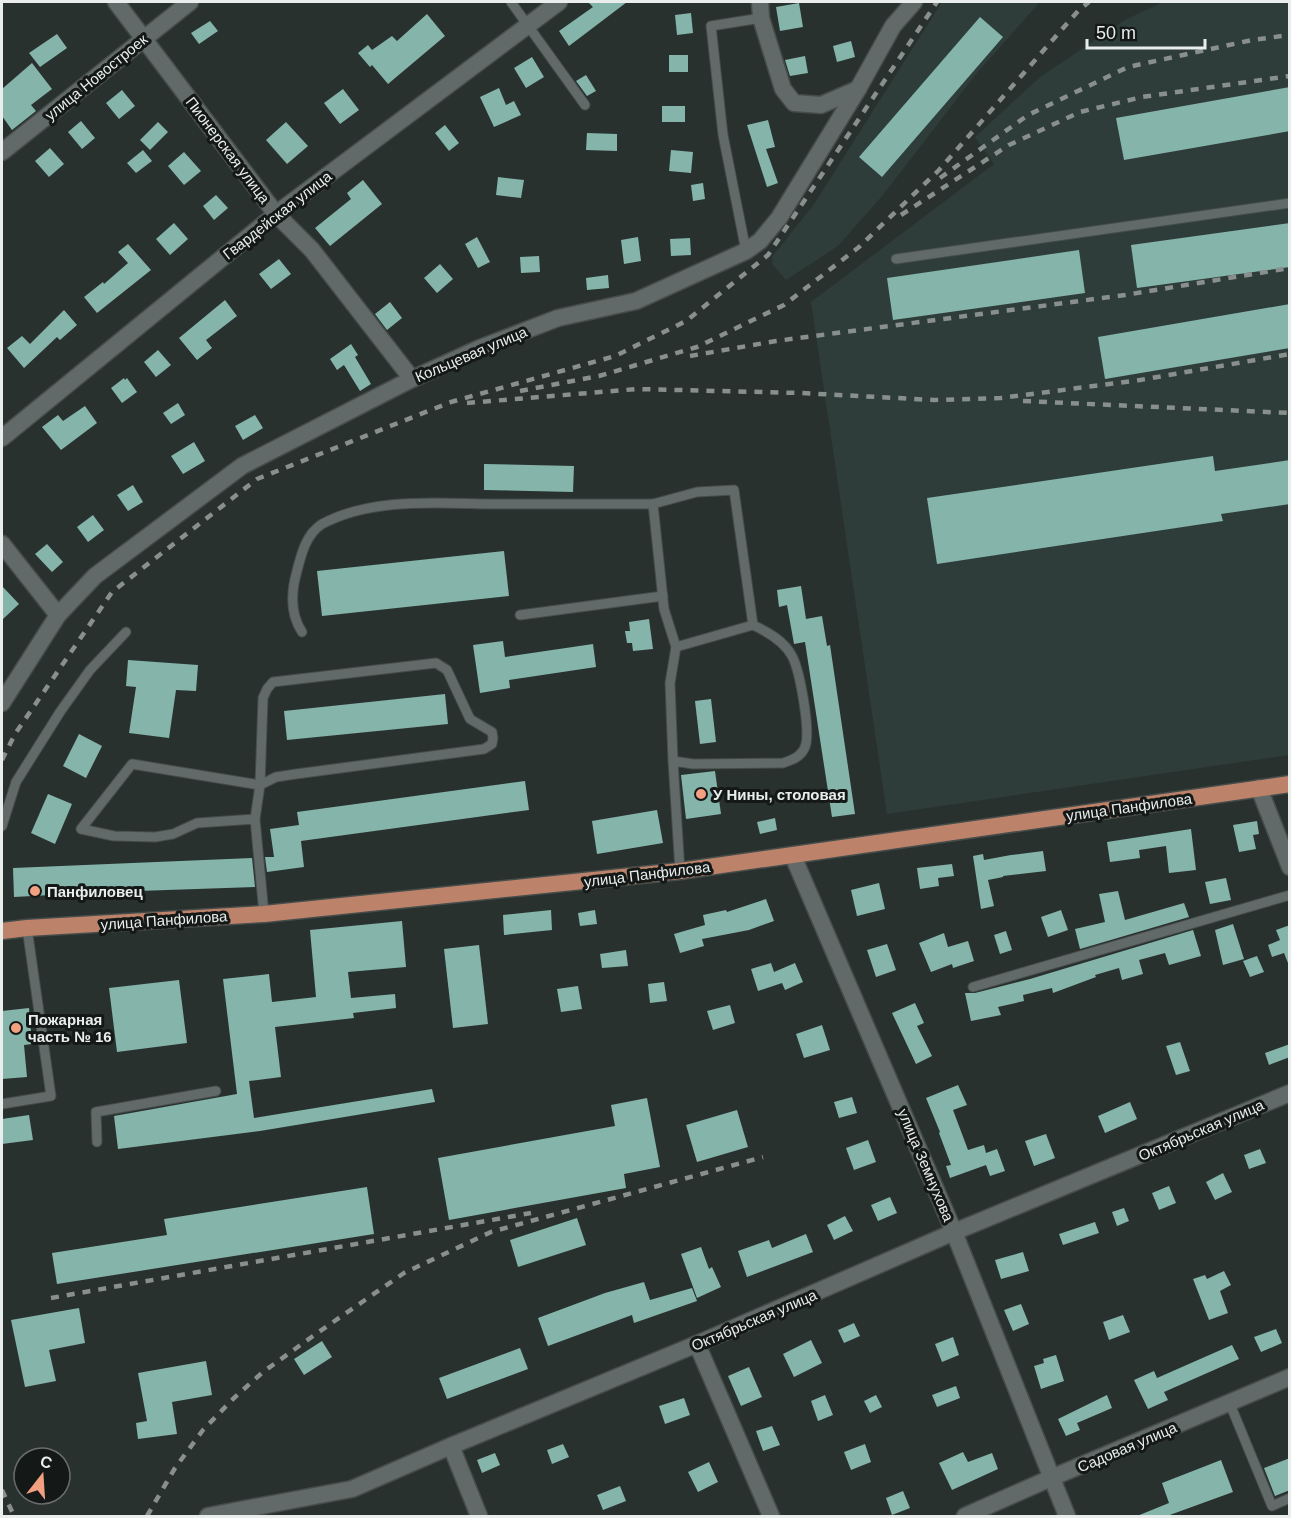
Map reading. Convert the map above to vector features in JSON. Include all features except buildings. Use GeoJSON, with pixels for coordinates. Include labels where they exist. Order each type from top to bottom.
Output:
{"type":"FeatureCollection","features":[{"type":"Feature","properties":{"kind":"main road","name":"улица Панфилова"},"geometry":{"type":"LineString","coordinates":[[2,931],[264,914],[446,897],[680,871],[1290,784]]}},
{"type":"Feature","properties":{"kind":"street","name":"Пионерская улица"},"geometry":{"type":"LineString","coordinates":[[116,2],[276,214],[312,250],[412,379]]}},
{"type":"Feature","properties":{"kind":"street","name":"улица Новостроек"},"geometry":{"type":"LineString","coordinates":[[2,152],[190,2]]}},
{"type":"Feature","properties":{"kind":"street","name":"Гвардейская улица"},"geometry":{"type":"LineString","coordinates":[[2,438],[276,214],[559,2]]}},
{"type":"Feature","properties":{"kind":"street","name":"Кольцевая улица"},"geometry":{"type":"LineString","coordinates":[[2,703],[58,615],[95,576],[242,466],[412,379],[480,348],[558,318],[636,301],[746,250],[759,241],[779,218],[858,89],[893,26],[914,2]]}},
{"type":"Feature","properties":{"kind":"street"},"geometry":{"type":"LineString","coordinates":[[760,10],[783,89],[794,103],[821,105],[858,89]]}},
{"type":"Feature","properties":{"kind":"street"},"geometry":{"type":"LineString","coordinates":[[2,544],[58,615]]}},
{"type":"Feature","properties":{"kind":"street"},"geometry":{"type":"LineString","coordinates":[[1259,788],[1290,867]]}},
{"type":"Feature","properties":{"kind":"street","name":"улица Земнухова"},"geometry":{"type":"LineString","coordinates":[[793,856],[954,1232],[1067,1516]]}},
{"type":"Feature","properties":{"kind":"street","name":"Октябрьская улица"},"geometry":{"type":"LineString","coordinates":[[208,1516],[352,1489],[697,1344],[954,1232],[1290,1093]]}},
{"type":"Feature","properties":{"kind":"street"},"geometry":{"type":"LineString","coordinates":[[697,1344],[771,1516]]}},
{"type":"Feature","properties":{"kind":"street","name":"Садовая улица"},"geometry":{"type":"LineString","coordinates":[[965,1516],[1290,1377]]}},
{"type":"Feature","properties":{"kind":"street"},"geometry":{"type":"LineString","coordinates":[[451,1446],[479,1516]]}},
{"type":"Feature","properties":{"kind":"lane"},"geometry":{"type":"LineString","coordinates":[[511,2],[585,105]]}},
{"type":"Feature","properties":{"kind":"lane"},"geometry":{"type":"LineString","coordinates":[[746,250],[723,135],[711,26],[760,10]]}},
{"type":"Feature","properties":{"kind":"lane"},"geometry":{"type":"LineString","coordinates":[[896,259],[1290,203]]}},
{"type":"Feature","properties":{"kind":"lane"},"geometry":{"type":"LineString","coordinates":[[302,632],[295,622],[292,610],[295,578],[304,545],[320,525],[351,512],[403,504],[653,504],[697,492],[734,490],[753,625]]}},
{"type":"Feature","properties":{"kind":"lane"},"geometry":{"type":"LineString","coordinates":[[653,504],[664,609],[676,647],[670,683],[680,871]]}},
{"type":"Feature","properties":{"kind":"lane"},"geometry":{"type":"LineString","coordinates":[[520,615],[663,596]]}},
{"type":"Feature","properties":{"kind":"lane"},"geometry":{"type":"LineString","coordinates":[[673,761],[693,764],[783,763],[796,759],[805,747],[806,722],[799,672],[792,655],[780,640],[753,625],[676,647]]}},
{"type":"Feature","properties":{"kind":"lane"},"geometry":{"type":"LineString","coordinates":[[2,826],[16,782],[60,712],[90,670],[126,632]]}},
{"type":"Feature","properties":{"kind":"lane"},"geometry":{"type":"LineString","coordinates":[[255,819],[196,823],[173,834],[155,837],[114,836],[81,829],[132,764],[260,785],[276,777],[484,748],[492,744],[492,732],[470,718],[447,670],[436,663],[273,682],[263,698],[260,785],[255,819],[264,914]]}},
{"type":"Feature","properties":{"kind":"lane"},"geometry":{"type":"LineString","coordinates":[[973,987],[1290,895]]}},
{"type":"Feature","properties":{"kind":"lane"},"geometry":{"type":"LineString","coordinates":[[2,1104],[51,1096],[27,928]]}},
{"type":"Feature","properties":{"kind":"lane"},"geometry":{"type":"LineString","coordinates":[[97,1142],[96,1112],[216,1091]]}},
{"type":"Feature","properties":{"kind":"lane"},"geometry":{"type":"LineString","coordinates":[[1230,1404],[1272,1506],[1290,1498]]}},
{"type":"Feature","properties":{"kind":"shaded area"},"geometry":{"type":"Polygon","coordinates":[[[942,2],[1040,2],[976,74],[883,195],[838,246],[786,280],[773,265],[772,257],[814,204],[942,2]]]}},
{"type":"Feature","properties":{"kind":"shaded area"},"geometry":{"type":"Polygon","coordinates":[[[1163,2],[1289,2],[1289,755],[887,814],[811,302],[994,164],[975,137],[1040,77],[1125,20],[1163,2]]]}},
{"type":"Feature","properties":{"kind":"railway"},"geometry":{"type":"LineString","coordinates":[[2,760],[15,734],[112,592],[257,479],[451,402],[615,356],[686,321],[768,255],[937,2]]}},
{"type":"Feature","properties":{"kind":"railway"},"geometry":{"type":"LineString","coordinates":[[520,391],[599,376],[697,347],[784,305],[859,247],[939,170],[1078,11],[1089,2]]}},
{"type":"Feature","properties":{"kind":"railway"},"geometry":{"type":"LineString","coordinates":[[940,178],[1028,115],[1128,67],[1252,40],[1290,35]]}},
{"type":"Feature","properties":{"kind":"railway"},"geometry":{"type":"LineString","coordinates":[[901,215],[1009,145],[1080,112],[1142,97],[1290,76]]}},
{"type":"Feature","properties":{"kind":"railway"},"geometry":{"type":"LineString","coordinates":[[690,356],[776,341],[1125,295],[1290,268]]}},
{"type":"Feature","properties":{"kind":"railway"},"geometry":{"type":"LineString","coordinates":[[467,403],[637,389],[801,393],[934,400],[1001,398],[1140,380],[1290,354]]}},
{"type":"Feature","properties":{"kind":"railway"},"geometry":{"type":"LineString","coordinates":[[1023,401],[1290,413]]}},
{"type":"Feature","properties":{"kind":"railway"},"geometry":{"type":"LineString","coordinates":[[147,1516],[175,1468],[203,1430],[234,1398],[263,1372],[404,1273],[491,1232],[763,1157]]}},
{"type":"Feature","properties":{"kind":"railway"},"geometry":{"type":"LineString","coordinates":[[51,1298],[531,1213]]}},
{"type":"Feature","properties":{"kind":"railway"},"geometry":{"type":"LineString","coordinates":[[2,1490],[14,1516]]}},
{"type":"Feature","properties":{"kind":"place","name":"У Нины, столовая"},"geometry":{"type":"Point","coordinates":[701,794]}},
{"type":"Feature","properties":{"kind":"place","name":"Панфиловец"},"geometry":{"type":"Point","coordinates":[35,891]}},
{"type":"Feature","properties":{"kind":"place","name":"Пожарная часть № 16"},"geometry":{"type":"Point","coordinates":[16,1028]}}]}
